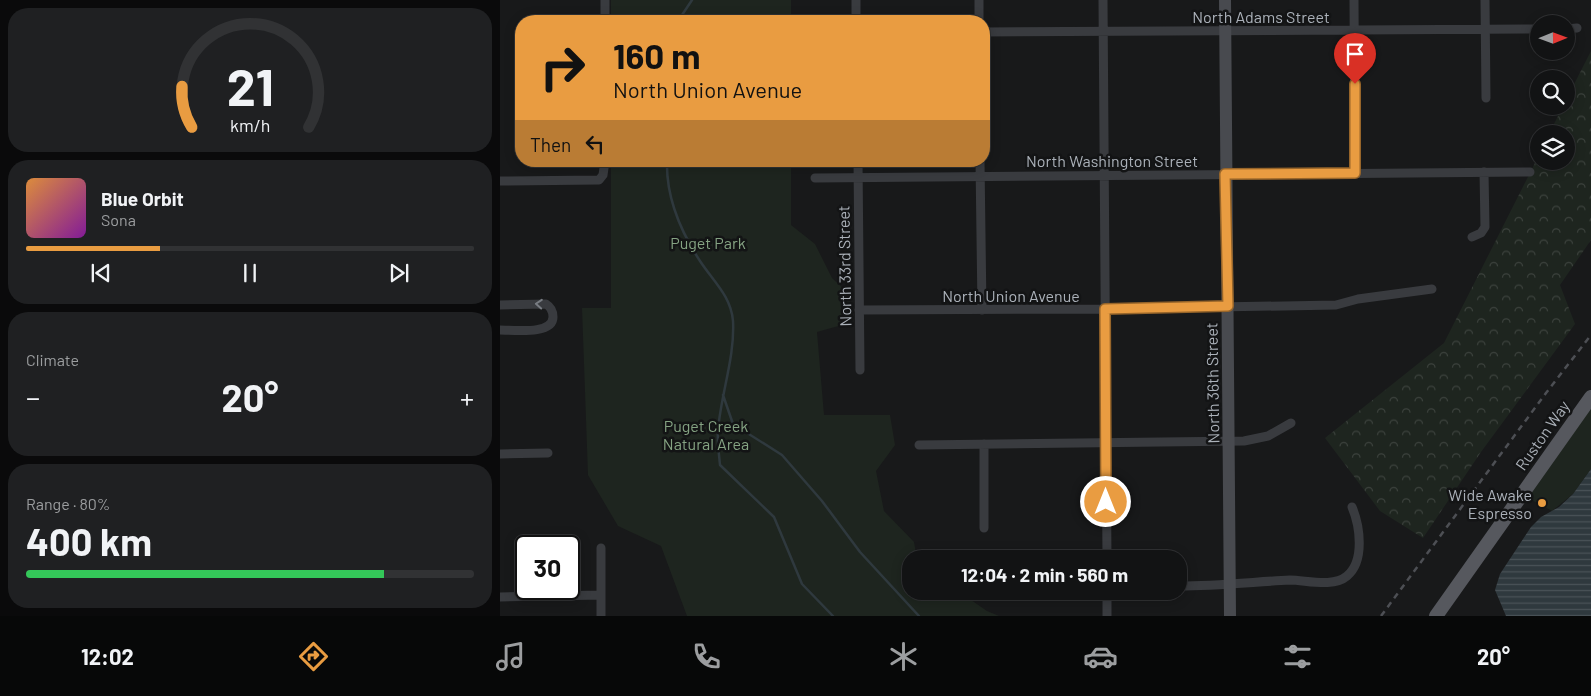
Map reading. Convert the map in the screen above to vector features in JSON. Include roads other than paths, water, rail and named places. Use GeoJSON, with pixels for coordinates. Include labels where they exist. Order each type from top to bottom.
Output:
{"type":"FeatureCollection","features":[{"type":"Feature","properties":{"kind":"main road","name":"Ruston Way"},"geometry":{"type":"LineString","coordinates":[[1436,616],[1591,397]]}},
{"type":"Feature","properties":{"kind":"street"},"geometry":{"type":"LineString","coordinates":[[605,0],[605,15]]}},
{"type":"Feature","properties":{"kind":"street"},"geometry":{"type":"LineString","coordinates":[[856,0],[856,15]]}},
{"type":"Feature","properties":{"kind":"street"},"geometry":{"type":"LineString","coordinates":[[979,0],[979,15]]}},
{"type":"Feature","properties":{"kind":"street"},"geometry":{"type":"LineString","coordinates":[[1103,0],[1107,550]]}},
{"type":"Feature","properties":{"kind":"street","name":"North 36th Street"},"geometry":{"type":"LineString","coordinates":[[1225,0],[1230,616]]}},
{"type":"Feature","properties":{"kind":"street"},"geometry":{"type":"LineString","coordinates":[[1354,0],[1355,173]]}},
{"type":"Feature","properties":{"kind":"street"},"geometry":{"type":"LineString","coordinates":[[1485,0],[1486,98]]}},
{"type":"Feature","properties":{"kind":"street","name":"North Adams Street"},"geometry":{"type":"LineString","coordinates":[[990,32],[1530,29]]}},
{"type":"Feature","properties":{"kind":"street"},"geometry":{"type":"LineString","coordinates":[[500,181],[599,180],[603,175],[604,167]]}},
{"type":"Feature","properties":{"kind":"street","name":"North 33rd Street"},"geometry":{"type":"LineString","coordinates":[[858,167],[860,370]]}},
{"type":"Feature","properties":{"kind":"street"},"geometry":{"type":"LineString","coordinates":[[980,167],[982,310]]}},
{"type":"Feature","properties":{"kind":"street"},"geometry":{"type":"LineString","coordinates":[[1472,237],[1481,234],[1485,226],[1484,172]]}},
{"type":"Feature","properties":{"kind":"street","name":"North Washington Street"},"geometry":{"type":"LineString","coordinates":[[816,178],[1530,172]]}},
{"type":"Feature","properties":{"kind":"street","name":"North Union Avenue"},"geometry":{"type":"LineString","coordinates":[[860,310],[1105,309],[1339,305],[1358,299],[1432,289]]}},
{"type":"Feature","properties":{"kind":"street"},"geometry":{"type":"LineString","coordinates":[[500,305],[546,304],[552,309],[553,318],[552,323],[546,329],[500,330]]}},
{"type":"Feature","properties":{"kind":"street"},"geometry":{"type":"LineString","coordinates":[[919,445],[1230,441],[1260,438],[1291,423]]}},
{"type":"Feature","properties":{"kind":"street"},"geometry":{"type":"LineString","coordinates":[[984,444],[984,528]]}},
{"type":"Feature","properties":{"kind":"street"},"geometry":{"type":"LineString","coordinates":[[500,454],[548,454]]}},
{"type":"Feature","properties":{"kind":"street"},"geometry":{"type":"LineString","coordinates":[[1187,586],[1230,585],[1291,580],[1327,582],[1342,579],[1347,576],[1353,567],[1358,546],[1359,528],[1352,507]]}},
{"type":"Feature","properties":{"kind":"street"},"geometry":{"type":"LineString","coordinates":[[601,548],[601,616]]}},
{"type":"Feature","properties":{"kind":"street"},"geometry":{"type":"LineString","coordinates":[[500,597],[601,595]]}},
{"type":"Feature","properties":{"kind":"street"},"geometry":{"type":"LineString","coordinates":[[1107,600],[1107,616]]}},
{"type":"Feature","properties":{"kind":"waterway"},"geometry":{"type":"LineString","coordinates":[[682,15],[692,0]]}},
{"type":"Feature","properties":{"kind":"waterway"},"geometry":{"type":"LineString","coordinates":[[667,167],[672,200],[681,226],[700,261],[721,289],[732,312],[732,348],[718,430],[720,465],[774,517],[802,584],[833,616]]}},
{"type":"Feature","properties":{"kind":"waterway"},"geometry":{"type":"LineString","coordinates":[[723,395],[733,424],[782,455],[822,501],[860,552],[919,616]]}},
{"type":"Feature","properties":{"kind":"railway"},"geometry":{"type":"LineString","coordinates":[[1381,616],[1591,335]]}},
{"type":"Feature","properties":{"kind":"place","name":"Wide Awake Espresso"},"geometry":{"type":"Point","coordinates":[1542,503]}},
{"type":"Feature","properties":{"kind":"park label","name":"Puget Park"},"geometry":{"type":"Point","coordinates":[708,242]}},
{"type":"Feature","properties":{"kind":"park label","name":"Puget Creek Natural Area"},"geometry":{"type":"Point","coordinates":[706,434]}}]}
